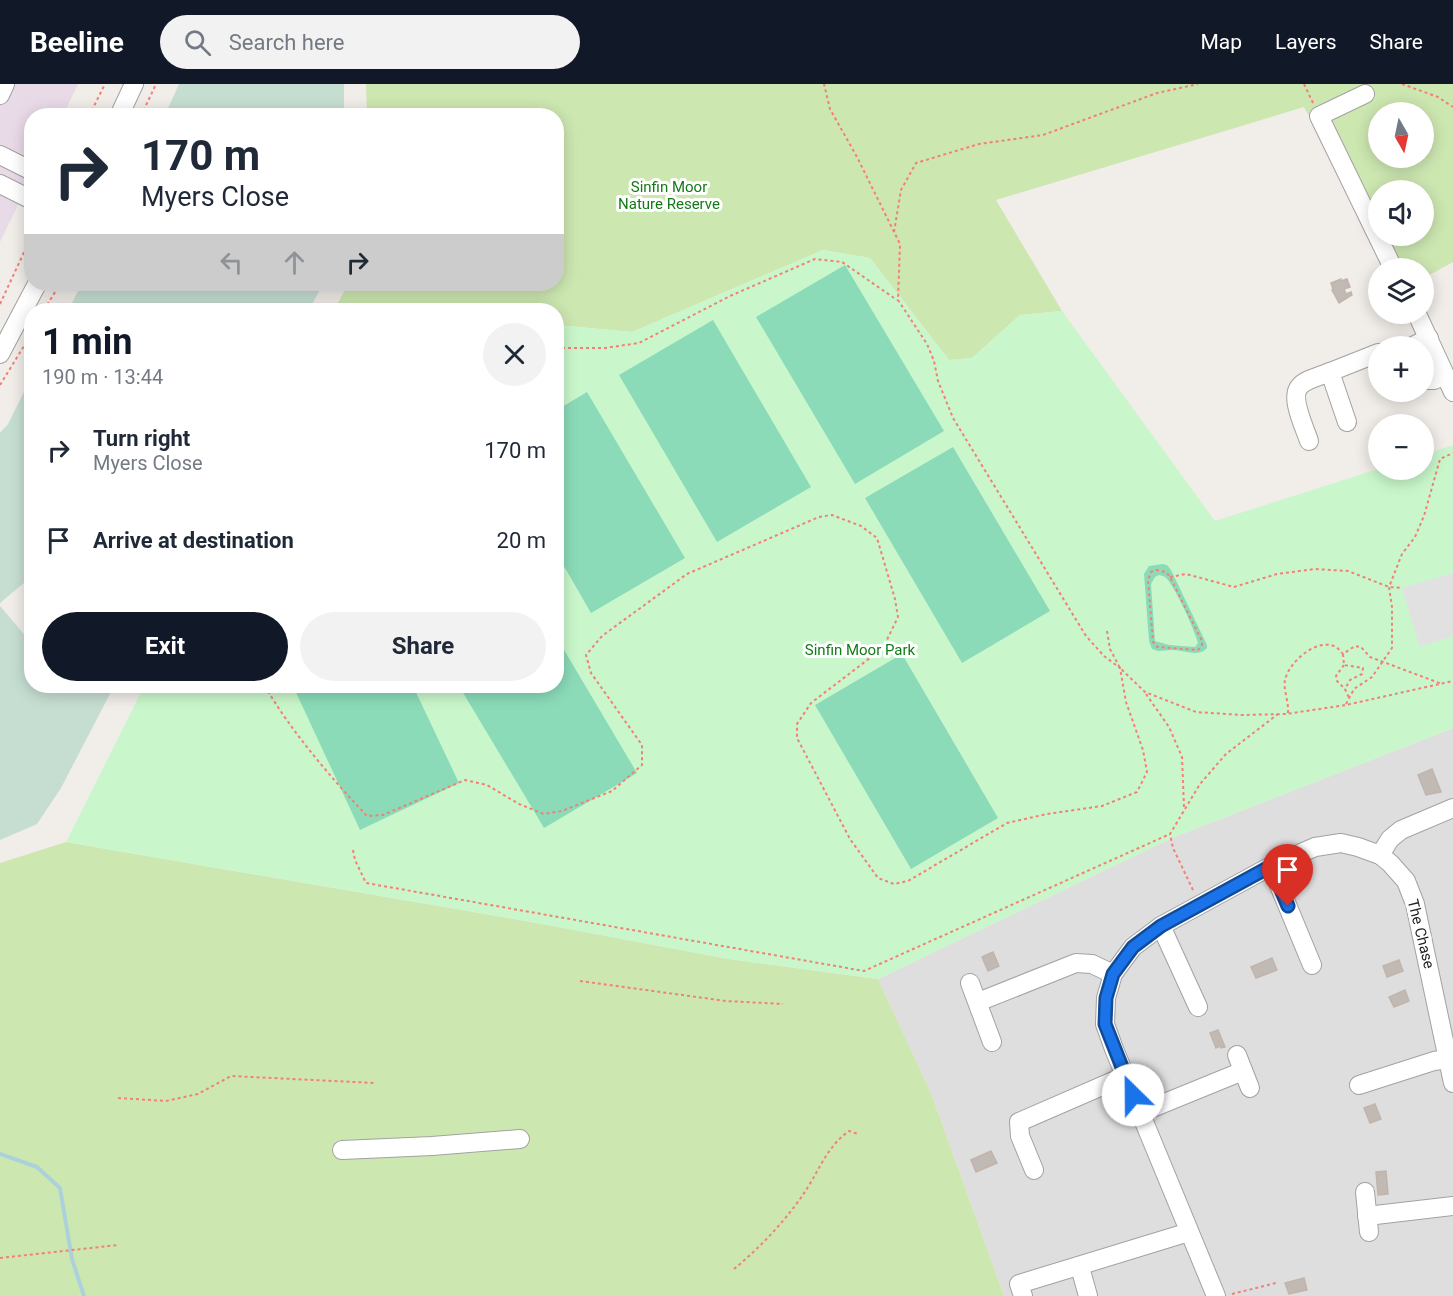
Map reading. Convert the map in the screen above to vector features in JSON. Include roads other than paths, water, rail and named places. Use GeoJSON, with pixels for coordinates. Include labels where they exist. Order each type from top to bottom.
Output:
{"type":"FeatureCollection","features":[{"type":"Feature","properties":{"kind":"street"},"geometry":{"type":"LineString","coordinates":[[0,95],[5,84]]}},
{"type":"Feature","properties":{"kind":"street"},"geometry":{"type":"LineString","coordinates":[[123,108],[134,84]]}},
{"type":"Feature","properties":{"kind":"street"},"geometry":{"type":"LineString","coordinates":[[1365,94],[1319,116],[1388,258]]}},
{"type":"Feature","properties":{"kind":"street"},"geometry":{"type":"LineString","coordinates":[[0,155],[24,167]]}},
{"type":"Feature","properties":{"kind":"street"},"geometry":{"type":"LineString","coordinates":[[0,184],[24,196]]}},
{"type":"Feature","properties":{"kind":"street"},"geometry":{"type":"LineString","coordinates":[[0,354],[24,309]]}},
{"type":"Feature","properties":{"kind":"street"},"geometry":{"type":"LineString","coordinates":[[1309,441],[1296,402],[1296,391],[1302,384],[1368,357]]}},
{"type":"Feature","properties":{"kind":"street"},"geometry":{"type":"LineString","coordinates":[[1434,358],[1447,368],[1453,392]]}},
{"type":"Feature","properties":{"kind":"street"},"geometry":{"type":"LineString","coordinates":[[1434,377],[1447,368]]}},
{"type":"Feature","properties":{"kind":"street"},"geometry":{"type":"LineString","coordinates":[[1330,372],[1347,422]]}},
{"type":"Feature","properties":{"kind":"street"},"geometry":{"type":"LineString","coordinates":[[1380,855],[1390,839],[1401,830],[1453,808]]}},
{"type":"Feature","properties":{"kind":"street","name":"The Chase"},"geometry":{"type":"LineString","coordinates":[[1216,1296],[1105,1024],[1106,998],[1113,974],[1133,947],[1161,926],[1271,866],[1315,847],[1341,843],[1380,855],[1406,881],[1416,904],[1445,997],[1453,1083]]}},
{"type":"Feature","properties":{"kind":"street"},"geometry":{"type":"LineString","coordinates":[[1271,866],[1312,965]]}},
{"type":"Feature","properties":{"kind":"street"},"geometry":{"type":"LineString","coordinates":[[1161,926],[1198,1007]]}},
{"type":"Feature","properties":{"kind":"street"},"geometry":{"type":"LineString","coordinates":[[978,1002],[1076,963],[1092,964],[1113,974]]}},
{"type":"Feature","properties":{"kind":"street"},"geometry":{"type":"LineString","coordinates":[[970,983],[992,1042]]}},
{"type":"Feature","properties":{"kind":"street"},"geometry":{"type":"LineString","coordinates":[[1359,1085],[1375,1071],[1449,1059]]}},
{"type":"Feature","properties":{"kind":"street"},"geometry":{"type":"LineString","coordinates":[[1140,1113],[1244,1071]]}},
{"type":"Feature","properties":{"kind":"street"},"geometry":{"type":"LineString","coordinates":[[1034,1170],[1020,1136],[1019,1122],[1125,1076]]}},
{"type":"Feature","properties":{"kind":"street"},"geometry":{"type":"LineString","coordinates":[[342,1150],[520,1139]]}},
{"type":"Feature","properties":{"kind":"street"},"geometry":{"type":"LineString","coordinates":[[1365,1192],[1368,1224],[1453,1206]]}},
{"type":"Feature","properties":{"kind":"street"},"geometry":{"type":"LineString","coordinates":[[1023,1296],[1019,1284],[1080,1266],[1192,1239]]}},
{"type":"Feature","properties":{"kind":"street"},"geometry":{"type":"LineString","coordinates":[[1080,1266],[1088,1296]]}},
{"type":"Feature","properties":{"kind":"waterway"},"geometry":{"type":"LineString","coordinates":[[0,1154],[37,1167],[60,1188],[72,1259],[84,1296]]}},
{"type":"Feature","properties":{"kind":"park label","name":"Sinfin Moor Nature Reserve"},"geometry":{"type":"Point","coordinates":[669,196]}},
{"type":"Feature","properties":{"kind":"park label","name":"Sinfin Moor Park"},"geometry":{"type":"Point","coordinates":[860,650]}}]}
